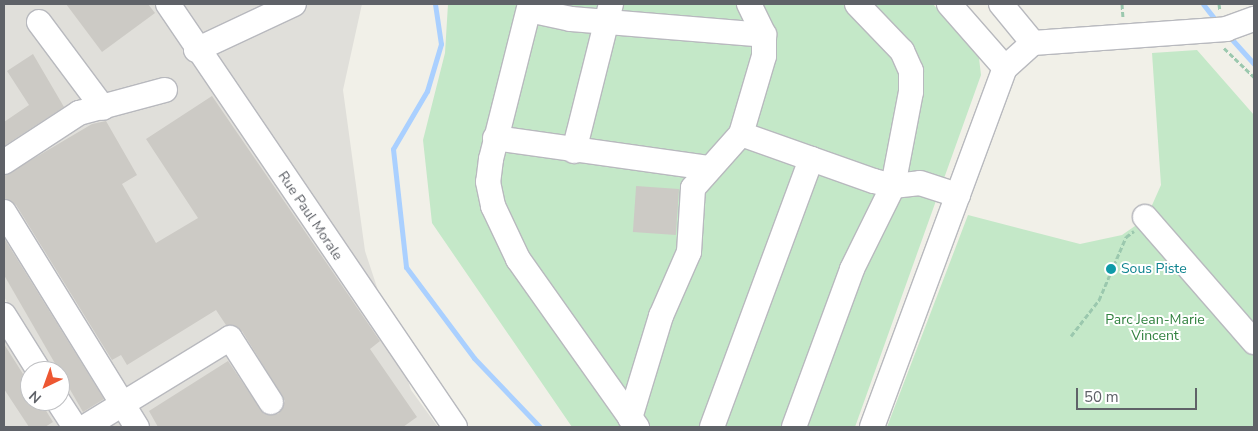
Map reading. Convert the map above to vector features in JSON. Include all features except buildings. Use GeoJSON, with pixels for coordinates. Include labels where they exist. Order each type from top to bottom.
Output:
{"type":"FeatureCollection","features":[{"type":"Feature","properties":{"kind":"street","name":"Rue Paul Morale"},"geometry":{"type":"LineString","coordinates":[[168,4],[196,50],[455,427]]}},
{"type":"Feature","properties":{"kind":"street"},"geometry":{"type":"LineString","coordinates":[[196,50],[294,4]]}},
{"type":"Feature","properties":{"kind":"street"},"geometry":{"type":"LineString","coordinates":[[634,423],[661,316],[689,252],[693,188],[708,168],[741,134],[764,56],[764,35],[749,4]]}},
{"type":"Feature","properties":{"kind":"street"},"geometry":{"type":"LineString","coordinates":[[794,427],[852,268],[893,186],[912,92],[911,71],[902,51],[858,4]]}},
{"type":"Feature","properties":{"kind":"street"},"geometry":{"type":"LineString","coordinates":[[950,4],[1005,68]]}},
{"type":"Feature","properties":{"kind":"street"},"geometry":{"type":"LineString","coordinates":[[1001,4],[1033,43]]}},
{"type":"Feature","properties":{"kind":"street"},"geometry":{"type":"LineString","coordinates":[[634,423],[501,230],[488,182],[495,138],[530,7],[609,13],[764,35]]}},
{"type":"Feature","properties":{"kind":"street"},"geometry":{"type":"LineString","coordinates":[[574,151],[609,13]]}},
{"type":"Feature","properties":{"kind":"street"},"geometry":{"type":"LineString","coordinates":[[872,427],[1005,68],[1033,43],[1215,29],[1254,19]]}},
{"type":"Feature","properties":{"kind":"street"},"geometry":{"type":"LineString","coordinates":[[39,22],[103,108]]}},
{"type":"Feature","properties":{"kind":"street"},"geometry":{"type":"LineString","coordinates":[[4,162],[79,113],[165,90]]}},
{"type":"Feature","properties":{"kind":"street"},"geometry":{"type":"LineString","coordinates":[[741,134],[893,186],[920,183],[958,195]]}},
{"type":"Feature","properties":{"kind":"street"},"geometry":{"type":"LineString","coordinates":[[495,138],[574,151],[708,168]]}},
{"type":"Feature","properties":{"kind":"street"},"geometry":{"type":"LineString","coordinates":[[712,427],[811,159]]}},
{"type":"Feature","properties":{"kind":"street"},"geometry":{"type":"LineString","coordinates":[[4,212],[120,406],[137,427]]}},
{"type":"Feature","properties":{"kind":"street"},"geometry":{"type":"LineString","coordinates":[[1146,219],[1254,342]]}},
{"type":"Feature","properties":{"kind":"street"},"geometry":{"type":"LineString","coordinates":[[4,315],[33,361]]}},
{"type":"Feature","properties":{"kind":"street"},"geometry":{"type":"LineString","coordinates":[[65,411],[75,426],[120,406],[230,338],[271,402]]}},
{"type":"Feature","properties":{"kind":"path"},"geometry":{"type":"LineString","coordinates":[[1215,29],[1254,77]]}},
{"type":"Feature","properties":{"kind":"path"},"geometry":{"type":"LineString","coordinates":[[1071,336],[1099,300],[1126,237],[1146,219]]}},
{"type":"Feature","properties":{"kind":"shaded area"},"geometry":{"type":"Polygon","coordinates":[[[4,4],[362,4],[343,90],[365,251],[411,390],[438,427],[79,427],[70,411],[70,361],[41,361],[4,297],[4,4]]]}},
{"type":"Feature","properties":{"kind":"shaded area"},"geometry":{"type":"Polygon","coordinates":[[[4,327],[24,361],[20,361],[20,411],[57,411],[67,427],[4,427],[4,327]]]}},
{"type":"Feature","properties":{"kind":"green space"},"geometry":{"type":"Polygon","coordinates":[[[448,4],[933,4],[979,58],[981,75],[855,427],[572,427],[432,223],[423,140],[445,53],[448,4]]]}},
{"type":"Feature","properties":{"kind":"green space","name":"Parc Jean-Marie Vincent"},"geometry":{"type":"Polygon","coordinates":[[[1197,50],[1254,115],[1254,427],[887,427],[968,215],[1080,244],[1122,235],[1135,226],[1149,212],[1161,185],[1152,53],[1197,50]]]}},
{"type":"Feature","properties":{"kind":"waterway"},"geometry":{"type":"LineString","coordinates":[[435,4],[441,44],[427,91],[393,149],[406,267],[474,358],[540,427]]}},
{"type":"Feature","properties":{"kind":"waterway"},"geometry":{"type":"LineString","coordinates":[[1203,4],[1218,23]]}},
{"type":"Feature","properties":{"kind":"waterway"},"geometry":{"type":"LineString","coordinates":[[1228,35],[1254,64]]}},
{"type":"Feature","properties":{"kind":"place","name":"Sous Piste"},"geometry":{"type":"Point","coordinates":[1111,269]}}]}
